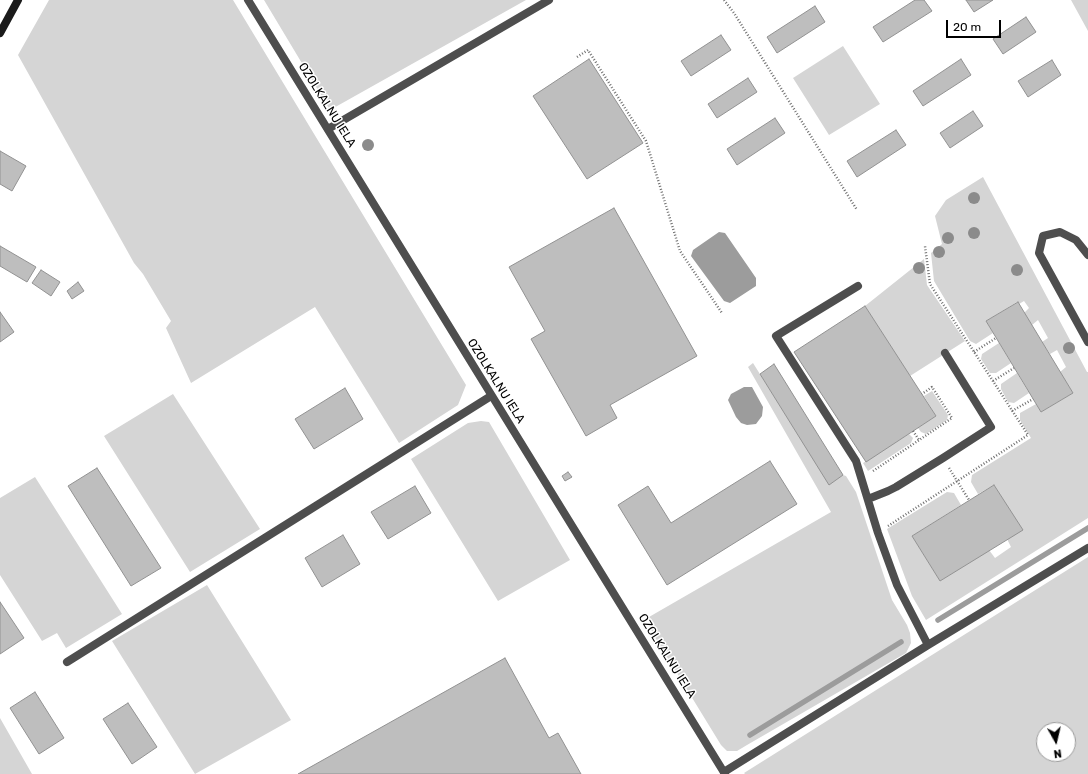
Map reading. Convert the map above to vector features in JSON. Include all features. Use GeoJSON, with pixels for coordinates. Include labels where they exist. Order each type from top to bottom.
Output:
{"type":"FeatureCollection","features":[{"type":"Feature","properties":{"kind":"main road"},"geometry":{"type":"LineString","coordinates":[[0,33],[18,0]]}},
{"type":"Feature","properties":{"kind":"street","name":"OZOLKALNU IELA"},"geometry":{"type":"LineString","coordinates":[[248,0],[725,773]]}},
{"type":"Feature","properties":{"kind":"street"},"geometry":{"type":"LineString","coordinates":[[328,129],[549,0]]}},
{"type":"Feature","properties":{"kind":"street"},"geometry":{"type":"LineString","coordinates":[[1088,255],[1076,240],[1060,232],[1043,236],[1039,253],[1088,342]]}},
{"type":"Feature","properties":{"kind":"street"},"geometry":{"type":"LineString","coordinates":[[858,286],[776,336],[856,461],[896,585],[928,644]]}},
{"type":"Feature","properties":{"kind":"street"},"geometry":{"type":"LineString","coordinates":[[868,499],[888,492],[991,427],[945,353]]}},
{"type":"Feature","properties":{"kind":"street"},"geometry":{"type":"LineString","coordinates":[[67,662],[491,396]]}},
{"type":"Feature","properties":{"kind":"street"},"geometry":{"type":"LineString","coordinates":[[725,773],[928,644],[1088,548]]}},
{"type":"Feature","properties":{"kind":"path"},"geometry":{"type":"LineString","coordinates":[[724,0],[734,13],[857,210]]}},
{"type":"Feature","properties":{"kind":"path"},"geometry":{"type":"LineString","coordinates":[[577,57],[588,50],[646,141],[680,251],[722,313]]}},
{"type":"Feature","properties":{"kind":"path"},"geometry":{"type":"LineString","coordinates":[[974,352],[996,338]]}},
{"type":"Feature","properties":{"kind":"path"},"geometry":{"type":"LineString","coordinates":[[993,381],[1014,368]]}},
{"type":"Feature","properties":{"kind":"path"},"geometry":{"type":"LineString","coordinates":[[862,478],[952,418],[932,387],[922,394]]}},
{"type":"Feature","properties":{"kind":"path"},"geometry":{"type":"LineString","coordinates":[[1012,411],[1033,399]]}},
{"type":"Feature","properties":{"kind":"path"},"geometry":{"type":"LineString","coordinates":[[913,431],[919,440]]}},
{"type":"Feature","properties":{"kind":"path"},"geometry":{"type":"LineString","coordinates":[[943,458],[969,500]]}},
{"type":"Feature","properties":{"kind":"shaded area"},"geometry":{"type":"Polygon","coordinates":[[[49,0],[233,0],[466,385],[458,405],[399,443],[315,307],[191,383],[166,328],[171,321],[143,274],[134,263],[18,55],[49,0]]]}},
{"type":"Feature","properties":{"kind":"shaded area"},"geometry":{"type":"Polygon","coordinates":[[[264,0],[526,0],[330,110],[264,0]]]}},
{"type":"Feature","properties":{"kind":"shaded area"},"geometry":{"type":"Polygon","coordinates":[[[1071,0],[1088,0],[1088,31],[1071,0]]]}},
{"type":"Feature","properties":{"kind":"shaded area"},"geometry":{"type":"Polygon","coordinates":[[[843,46],[880,104],[829,135],[793,78],[843,46]]]}},
{"type":"Feature","properties":{"kind":"shaded area"},"geometry":{"type":"Polygon","coordinates":[[[983,177],[1088,372],[1088,518],[926,620],[912,596],[887,529],[947,492],[954,493],[961,505],[912,536],[940,581],[989,550],[995,558],[1011,547],[1007,539],[1022,529],[994,485],[978,494],[971,482],[972,475],[1031,438],[1020,420],[1020,413],[1036,404],[1041,412],[1073,393],[1060,372],[1066,367],[1057,350],[1050,354],[1042,342],[1048,338],[1038,320],[1032,325],[1024,313],[1029,308],[1024,301],[1019,304],[1017,302],[986,321],[993,333],[976,344],[970,341],[934,281],[931,253],[942,244],[935,216],[946,200],[983,177]]]}},
{"type":"Feature","properties":{"kind":"shaded area"},"geometry":{"type":"Polygon","coordinates":[[[719,232],[725,233],[756,278],[756,286],[730,303],[724,301],[691,256],[693,250],[719,232]]]}},
{"type":"Feature","properties":{"kind":"shaded area"},"geometry":{"type":"Polygon","coordinates":[[[924,259],[927,285],[965,341],[910,376],[865,306],[924,259]]]}},
{"type":"Feature","properties":{"kind":"shaded area"},"geometry":{"type":"Polygon","coordinates":[[[999,343],[1011,363],[996,373],[990,373],[981,359],[982,354],[999,343]]]}},
{"type":"Feature","properties":{"kind":"shaded area"},"geometry":{"type":"Polygon","coordinates":[[[753,363],[829,484],[843,475],[846,476],[856,492],[892,600],[907,625],[911,643],[906,653],[737,751],[727,751],[721,745],[653,634],[649,625],[649,617],[831,512],[748,367],[753,363]]]}},
{"type":"Feature","properties":{"kind":"shaded area"},"geometry":{"type":"Polygon","coordinates":[[[1017,373],[1029,393],[1014,403],[1008,402],[1001,389],[1001,384],[1017,373]]]}},
{"type":"Feature","properties":{"kind":"shaded area"},"geometry":{"type":"Polygon","coordinates":[[[744,387],[752,387],[763,407],[762,416],[756,424],[747,425],[741,423],[736,417],[728,400],[731,394],[744,387]]]}},
{"type":"Feature","properties":{"kind":"shaded area"},"geometry":{"type":"Polygon","coordinates":[[[932,391],[948,415],[947,420],[926,434],[921,432],[918,428],[936,416],[924,396],[932,391]]]}},
{"type":"Feature","properties":{"kind":"shaded area"},"geometry":{"type":"Polygon","coordinates":[[[173,394],[260,529],[190,572],[104,436],[173,394]]]}},
{"type":"Feature","properties":{"kind":"shaded area"},"geometry":{"type":"Polygon","coordinates":[[[481,421],[489,422],[570,560],[498,601],[411,459],[468,423],[481,421]]]}},
{"type":"Feature","properties":{"kind":"shaded area"},"geometry":{"type":"Polygon","coordinates":[[[909,434],[913,438],[911,443],[868,471],[863,463],[909,434]]]}},
{"type":"Feature","properties":{"kind":"shaded area"},"geometry":{"type":"Polygon","coordinates":[[[35,477],[122,614],[66,648],[57,633],[42,641],[0,575],[0,498],[35,477]]]}},
{"type":"Feature","properties":{"kind":"shaded area"},"geometry":{"type":"Polygon","coordinates":[[[1088,557],[1088,774],[744,773],[1088,557]]]}},
{"type":"Feature","properties":{"kind":"shaded area"},"geometry":{"type":"Polygon","coordinates":[[[207,585],[291,720],[195,774],[112,641],[207,585]]]}},
{"type":"Feature","properties":{"kind":"shaded area"},"geometry":{"type":"Polygon","coordinates":[[[0,718],[32,774],[0,774],[0,718]]]}},
{"type":"Feature","properties":{"kind":"building"},"geometry":{"type":"Polygon","coordinates":[[[915,0],[924,0],[932,11],[883,42],[873,27],[915,0]]]}},
{"type":"Feature","properties":{"kind":"building"},"geometry":{"type":"Polygon","coordinates":[[[966,0],[993,0],[974,12],[966,0]]]}},
{"type":"Feature","properties":{"kind":"building"},"geometry":{"type":"Polygon","coordinates":[[[815,6],[825,22],[777,53],[767,37],[815,6]]]}},
{"type":"Feature","properties":{"kind":"building"},"geometry":{"type":"Polygon","coordinates":[[[1026,17],[1036,32],[1003,54],[993,39],[1026,17]]]}},
{"type":"Feature","properties":{"kind":"building"},"geometry":{"type":"Polygon","coordinates":[[[721,35],[731,50],[691,76],[681,61],[721,35]]]}},
{"type":"Feature","properties":{"kind":"building"},"geometry":{"type":"Polygon","coordinates":[[[589,59],[643,143],[587,179],[533,96],[589,59]]]}},
{"type":"Feature","properties":{"kind":"building"},"geometry":{"type":"Polygon","coordinates":[[[961,59],[971,75],[923,106],[913,91],[961,59]]]}},
{"type":"Feature","properties":{"kind":"building"},"geometry":{"type":"Polygon","coordinates":[[[1052,60],[1061,75],[1028,97],[1018,81],[1052,60]]]}},
{"type":"Feature","properties":{"kind":"building"},"geometry":{"type":"Polygon","coordinates":[[[748,78],[757,92],[717,118],[708,104],[748,78]]]}},
{"type":"Feature","properties":{"kind":"building"},"geometry":{"type":"Polygon","coordinates":[[[973,111],[983,126],[950,148],[940,133],[973,111]]]}},
{"type":"Feature","properties":{"kind":"building"},"geometry":{"type":"Polygon","coordinates":[[[775,118],[785,133],[737,165],[727,149],[775,118]]]}},
{"type":"Feature","properties":{"kind":"building"},"geometry":{"type":"Polygon","coordinates":[[[896,130],[906,145],[857,177],[847,161],[896,130]]]}},
{"type":"Feature","properties":{"kind":"building"},"geometry":{"type":"Polygon","coordinates":[[[0,151],[26,166],[12,191],[0,184],[0,151]]]}},
{"type":"Feature","properties":{"kind":"building"},"geometry":{"type":"Polygon","coordinates":[[[614,208],[697,356],[610,405],[617,418],[586,436],[531,339],[545,331],[509,267],[614,208]]]}},
{"type":"Feature","properties":{"kind":"building"},"geometry":{"type":"Polygon","coordinates":[[[0,246],[36,267],[27,282],[0,266],[0,246]]]}},
{"type":"Feature","properties":{"kind":"building"},"geometry":{"type":"Polygon","coordinates":[[[41,270],[60,282],[51,296],[32,283],[41,270]]]}},
{"type":"Feature","properties":{"kind":"building"},"geometry":{"type":"Polygon","coordinates":[[[78,282],[84,291],[72,299],[67,291],[78,282]]]}},
{"type":"Feature","properties":{"kind":"building"},"geometry":{"type":"Polygon","coordinates":[[[1018,302],[1073,393],[1041,412],[986,321],[1018,302]]]}},
{"type":"Feature","properties":{"kind":"building"},"geometry":{"type":"Polygon","coordinates":[[[865,306],[936,416],[866,462],[794,352],[865,306]]]}},
{"type":"Feature","properties":{"kind":"building"},"geometry":{"type":"Polygon","coordinates":[[[0,312],[14,332],[0,342],[0,312]]]}},
{"type":"Feature","properties":{"kind":"building"},"geometry":{"type":"Polygon","coordinates":[[[774,364],[843,475],[829,485],[760,374],[774,364]]]}},
{"type":"Feature","properties":{"kind":"building"},"geometry":{"type":"Polygon","coordinates":[[[345,388],[363,419],[314,449],[295,419],[345,388]]]}},
{"type":"Feature","properties":{"kind":"building"},"geometry":{"type":"Polygon","coordinates":[[[770,461],[797,504],[667,585],[618,505],[648,486],[671,523],[770,461]]]}},
{"type":"Feature","properties":{"kind":"building"},"geometry":{"type":"Polygon","coordinates":[[[97,468],[161,568],[131,586],[68,486],[97,468]]]}},
{"type":"Feature","properties":{"kind":"building"},"geometry":{"type":"Polygon","coordinates":[[[568,472],[572,477],[565,481],[562,476],[568,472]]]}},
{"type":"Feature","properties":{"kind":"building"},"geometry":{"type":"Polygon","coordinates":[[[994,485],[1023,530],[940,581],[912,536],[994,485]]]}},
{"type":"Feature","properties":{"kind":"building"},"geometry":{"type":"Polygon","coordinates":[[[415,486],[431,513],[388,539],[371,512],[415,486]]]}},
{"type":"Feature","properties":{"kind":"building"},"geometry":{"type":"Polygon","coordinates":[[[343,535],[360,564],[322,587],[305,558],[343,535]]]}},
{"type":"Feature","properties":{"kind":"building"},"geometry":{"type":"Polygon","coordinates":[[[0,602],[24,638],[0,654],[0,602]]]}},
{"type":"Feature","properties":{"kind":"building"},"geometry":{"type":"Polygon","coordinates":[[[505,658],[549,738],[558,733],[581,774],[298,774],[505,658]]]}},
{"type":"Feature","properties":{"kind":"building"},"geometry":{"type":"Polygon","coordinates":[[[35,692],[64,738],[39,754],[10,708],[35,692]]]}},
{"type":"Feature","properties":{"kind":"building"},"geometry":{"type":"Polygon","coordinates":[[[128,703],[157,747],[132,764],[103,719],[128,703]]]}},
{"type":"Feature","properties":{"kind":"waterway"},"geometry":{"type":"LineString","coordinates":[[938,620],[1088,528]]}},
{"type":"Feature","properties":{"kind":"waterway"},"geometry":{"type":"LineString","coordinates":[[750,735],[901,642]]}}]}
